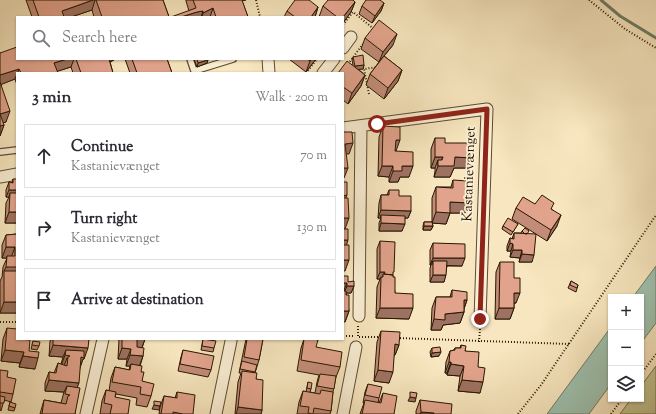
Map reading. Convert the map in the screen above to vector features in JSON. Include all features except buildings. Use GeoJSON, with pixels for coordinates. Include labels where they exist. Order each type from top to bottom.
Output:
{"type":"FeatureCollection","features":[{"type":"Feature","properties":{"kind":"street"},"geometry":{"type":"LineString","coordinates":[[344,47],[351,37]]}},
{"type":"Feature","properties":{"kind":"street"},"geometry":{"type":"LineString","coordinates":[[268,60],[269,72]]}},
{"type":"Feature","properties":{"kind":"street"},"geometry":{"type":"LineString","coordinates":[[324,72],[333,60]]}},
{"type":"Feature","properties":{"kind":"street","name":"Kastanievænget"},"geometry":{"type":"LineString","coordinates":[[344,128],[487,109],[480,319]]}},
{"type":"Feature","properties":{"kind":"street"},"geometry":{"type":"LineString","coordinates":[[359,316],[361,126]]}},
{"type":"Feature","properties":{"kind":"street"},"geometry":{"type":"LineString","coordinates":[[0,176],[16,174]]}},
{"type":"Feature","properties":{"kind":"street"},"geometry":{"type":"LineString","coordinates":[[86,414],[103,340]]}},
{"type":"Feature","properties":{"kind":"street"},"geometry":{"type":"LineString","coordinates":[[216,414],[231,342]]}},
{"type":"Feature","properties":{"kind":"street"},"geometry":{"type":"LineString","coordinates":[[343,414],[357,342]]}},
{"type":"Feature","properties":{"kind":"lane"},"geometry":{"type":"LineString","coordinates":[[190,60],[194,71],[230,60]]}},
{"type":"Feature","properties":{"kind":"lane"},"geometry":{"type":"LineString","coordinates":[[0,152],[16,150]]}},
{"type":"Feature","properties":{"kind":"path"},"geometry":{"type":"LineString","coordinates":[[256,0],[260,16]]}},
{"type":"Feature","properties":{"kind":"path"},"geometry":{"type":"LineString","coordinates":[[589,0],[625,29],[656,48]]}},
{"type":"Feature","properties":{"kind":"path"},"geometry":{"type":"LineString","coordinates":[[349,9],[352,13]]}},
{"type":"Feature","properties":{"kind":"path"},"geometry":{"type":"LineString","coordinates":[[375,28],[378,32]]}},
{"type":"Feature","properties":{"kind":"path"},"geometry":{"type":"LineString","coordinates":[[307,72],[316,60]]}},
{"type":"Feature","properties":{"kind":"path"},"geometry":{"type":"LineString","coordinates":[[363,63],[369,94]]}},
{"type":"Feature","properties":{"kind":"path"},"geometry":{"type":"LineString","coordinates":[[358,70],[379,67]]}},
{"type":"Feature","properties":{"kind":"path"},"geometry":{"type":"LineString","coordinates":[[518,414],[541,385],[656,215]]}},
{"type":"Feature","properties":{"kind":"path"},"geometry":{"type":"LineString","coordinates":[[357,342],[359,316]]}},
{"type":"Feature","properties":{"kind":"path"},"geometry":{"type":"LineString","coordinates":[[0,322],[16,322]]}},
{"type":"Feature","properties":{"kind":"path"},"geometry":{"type":"LineString","coordinates":[[344,336],[357,342],[380,337]]}},
{"type":"Feature","properties":{"kind":"path"},"geometry":{"type":"LineString","coordinates":[[396,338],[569,344]]}},
{"type":"Feature","properties":{"kind":"path"},"geometry":{"type":"LineString","coordinates":[[644,370],[656,354]]}},
{"type":"Feature","properties":{"kind":"path"},"geometry":{"type":"LineString","coordinates":[[611,414],[620,402]]}},
{"type":"Feature","properties":{"kind":"green space"},"geometry":{"type":"Polygon","coordinates":[[[656,366],[656,414],[620,414],[629,402],[644,402],[644,382],[656,366]]]}},
{"type":"Feature","properties":{"kind":"shaded area"},"geometry":{"type":"Polygon","coordinates":[[[656,266],[656,323],[644,339],[644,294],[635,294],[656,266]]]}},
{"type":"Feature","properties":{"kind":"shaded area"},"geometry":{"type":"Polygon","coordinates":[[[608,331],[608,388],[589,414],[547,414],[608,331]]]}},
{"type":"Feature","properties":{"kind":"waterway"},"geometry":{"type":"LineString","coordinates":[[601,0],[620,16],[656,38]]}},
{"type":"Feature","properties":{"kind":"route"},"geometry":{"type":"LineString","coordinates":[[377,124],[487,109],[480,319]]}}]}
